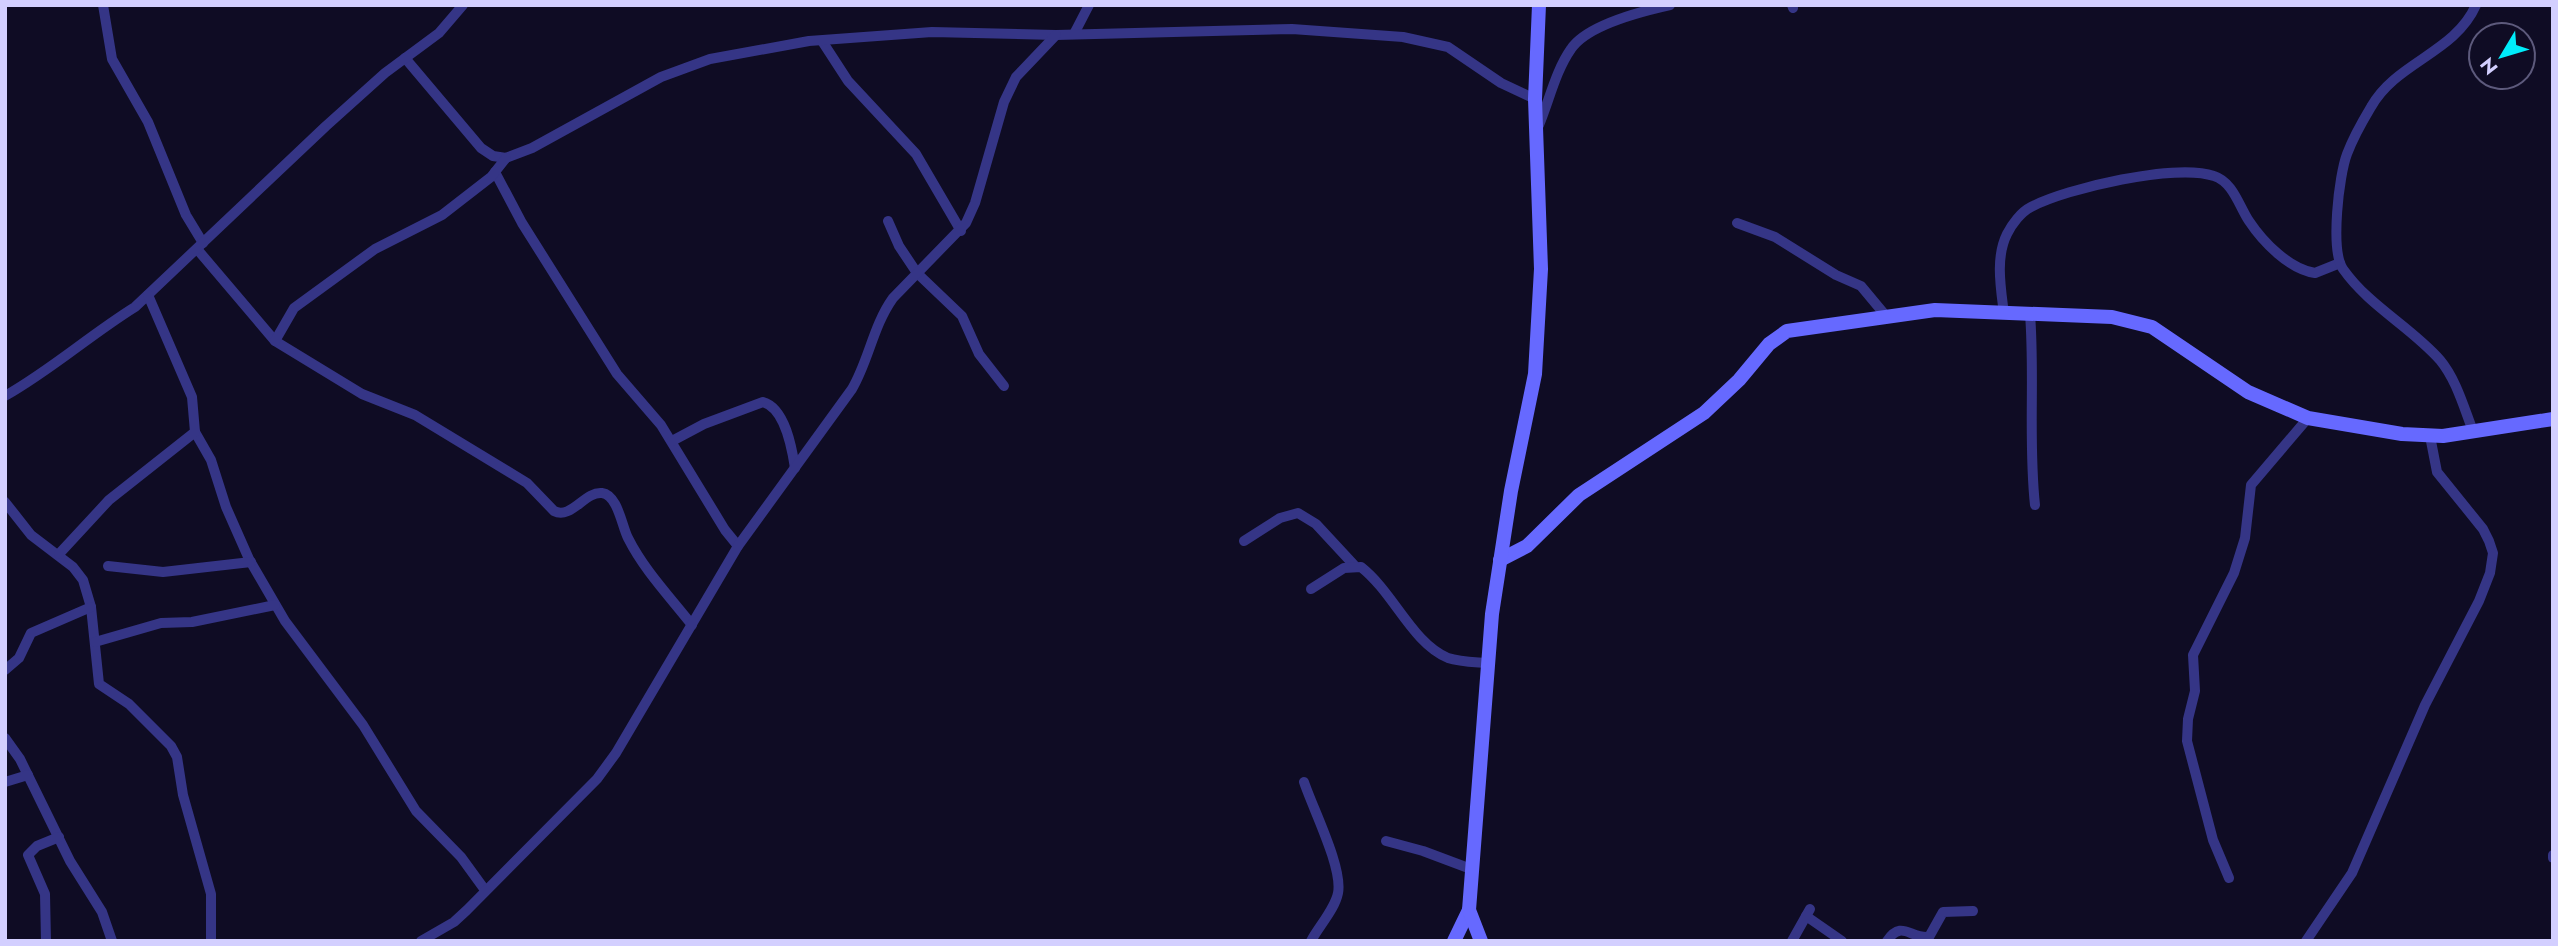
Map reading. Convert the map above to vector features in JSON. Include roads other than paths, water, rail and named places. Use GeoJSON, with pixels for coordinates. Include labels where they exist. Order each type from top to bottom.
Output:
{"type":"FeatureCollection","features":[{"type":"Feature","properties":{"kind":"street"},"geometry":{"type":"LineString","coordinates":[[103,5],[111,58],[148,122],[200,246],[275,341],[362,394],[415,415],[527,483],[554,511],[564,512],[597,494],[607,495],[613,502],[627,538],[692,625]]}},
{"type":"Feature","properties":{"kind":"street"},"geometry":{"type":"LineString","coordinates":[[5,396],[41,375],[148,295],[326,126],[405,58],[439,33],[463,5]]}},
{"type":"Feature","properties":{"kind":"street"},"geometry":{"type":"LineString","coordinates":[[1074,34],[1089,5]]}},
{"type":"Feature","properties":{"kind":"street"},"geometry":{"type":"LineString","coordinates":[[1454,941],[1469,911],[1487,663],[1500,561],[1535,374],[1541,269],[1535,99],[1539,5]]}},
{"type":"Feature","properties":{"kind":"street"},"geometry":{"type":"LineString","coordinates":[[1536,132],[1567,55],[1578,40],[1637,13],[1670,5]]}},
{"type":"Feature","properties":{"kind":"street"},"geometry":{"type":"LineString","coordinates":[[2473,431],[2455,385],[2440,360],[2360,288],[2340,263],[2337,231],[2346,157],[2377,96],[2410,66],[2455,36],[2476,5]]}},
{"type":"Feature","properties":{"kind":"street"},"geometry":{"type":"LineString","coordinates":[[405,58],[481,148],[493,156],[506,158],[532,148],[661,78],[698,64],[822,41],[932,32],[1056,35],[1292,29],[1403,37],[1448,47],[1501,83],[1535,99]]}},
{"type":"Feature","properties":{"kind":"street"},"geometry":{"type":"LineString","coordinates":[[421,941],[454,922],[597,779],[616,753],[738,546],[861,374],[884,311],[917,273],[961,231],[975,203],[1010,89],[1033,56],[1056,35]]}},
{"type":"Feature","properties":{"kind":"street"},"geometry":{"type":"LineString","coordinates":[[822,41],[848,80],[916,154],[961,231]]}},
{"type":"Feature","properties":{"kind":"street"},"geometry":{"type":"LineString","coordinates":[[275,341],[284,322],[301,302],[375,249],[442,215],[495,172],[506,158]]}},
{"type":"Feature","properties":{"kind":"street"},"geometry":{"type":"LineString","coordinates":[[495,172],[522,223],[617,374],[672,442],[725,530],[738,546]]}},
{"type":"Feature","properties":{"kind":"street"},"geometry":{"type":"LineString","coordinates":[[2004,314],[2000,272],[2003,245],[2007,234],[2023,212],[2056,196],[2151,175],[2213,175],[2232,191],[2260,235],[2292,264],[2315,273],[2340,263]]}},
{"type":"Feature","properties":{"kind":"street"},"geometry":{"type":"LineString","coordinates":[[888,221],[899,246],[917,273],[962,316],[979,354],[1004,386]]}},
{"type":"Feature","properties":{"kind":"street"},"geometry":{"type":"LineString","coordinates":[[1737,223],[1775,237],[1836,275],[1861,286],[1886,316]]}},
{"type":"Feature","properties":{"kind":"street"},"geometry":{"type":"LineString","coordinates":[[148,295],[192,397],[195,432],[211,460],[226,507],[251,562],[275,605],[363,725],[416,811],[461,858],[485,890]]}},
{"type":"Feature","properties":{"kind":"street"},"geometry":{"type":"LineString","coordinates":[[1500,561],[1527,546],[1579,495],[1704,413],[1739,380],[1775,338],[1787,331],[1886,316],[1935,310],[2112,317],[2144,325],[2164,334],[2248,392],[2308,418],[2430,436],[2553,419]]}},
{"type":"Feature","properties":{"kind":"street"},"geometry":{"type":"LineString","coordinates":[[2030,314],[2033,383],[2030,456],[2035,505]]}},
{"type":"Feature","properties":{"kind":"street"},"geometry":{"type":"LineString","coordinates":[[672,442],[714,420],[763,402],[776,412],[790,441],[795,468]]}},
{"type":"Feature","properties":{"kind":"street"},"geometry":{"type":"LineString","coordinates":[[2229,878],[2213,840],[2187,741],[2188,719],[2195,691],[2193,655],[2234,573],[2245,538],[2251,485],[2308,418]]}},
{"type":"Feature","properties":{"kind":"street"},"geometry":{"type":"LineString","coordinates":[[58,554],[109,499],[195,432]]}},
{"type":"Feature","properties":{"kind":"street"},"geometry":{"type":"LineString","coordinates":[[2306,941],[2352,873],[2425,705],[2479,601],[2490,573],[2493,556],[2489,541],[2483,529],[2437,472],[2430,436]]}},
{"type":"Feature","properties":{"kind":"street"},"geometry":{"type":"LineString","coordinates":[[5,502],[31,535],[58,554],[83,580],[91,607],[99,684],[130,704],[171,746],[177,757],[183,795],[211,894],[211,941]]}},
{"type":"Feature","properties":{"kind":"street"},"geometry":{"type":"LineString","coordinates":[[1244,541],[1280,518],[1298,513],[1316,524],[1354,565]]}},
{"type":"Feature","properties":{"kind":"street"},"geometry":{"type":"LineString","coordinates":[[108,566],[163,572],[251,562]]}},
{"type":"Feature","properties":{"kind":"street"},"geometry":{"type":"LineString","coordinates":[[1311,589],[1331,575],[1354,565],[1361,566],[1384,587],[1402,615],[1432,649],[1450,659],[1487,663]]}},
{"type":"Feature","properties":{"kind":"street"},"geometry":{"type":"LineString","coordinates":[[95,642],[161,624],[192,622],[275,605]]}},
{"type":"Feature","properties":{"kind":"street"},"geometry":{"type":"LineString","coordinates":[[5,670],[19,658],[27,639],[37,628],[91,607]]}},
{"type":"Feature","properties":{"kind":"street"},"geometry":{"type":"LineString","coordinates":[[5,738],[102,912],[112,941]]}},
{"type":"Feature","properties":{"kind":"street"},"geometry":{"type":"LineString","coordinates":[[5,782],[28,775]]}},
{"type":"Feature","properties":{"kind":"street"},"geometry":{"type":"LineString","coordinates":[[1304,782],[1336,864],[1339,882],[1335,902],[1311,941]]}},
{"type":"Feature","properties":{"kind":"street"},"geometry":{"type":"LineString","coordinates":[[46,941],[46,894],[29,855],[37,846],[59,837]]}},
{"type":"Feature","properties":{"kind":"street"},"geometry":{"type":"LineString","coordinates":[[1386,841],[1471,869]]}},
{"type":"Feature","properties":{"kind":"street"},"geometry":{"type":"LineString","coordinates":[[1469,911],[1481,941]]}},
{"type":"Feature","properties":{"kind":"street"},"geometry":{"type":"LineString","coordinates":[[1887,941],[1898,930],[1905,928],[1923,937],[1929,937],[1942,913],[1973,911]]}},
{"type":"Feature","properties":{"kind":"street"},"geometry":{"type":"LineString","coordinates":[[1792,941],[1808,912],[1842,941]]}}]}
